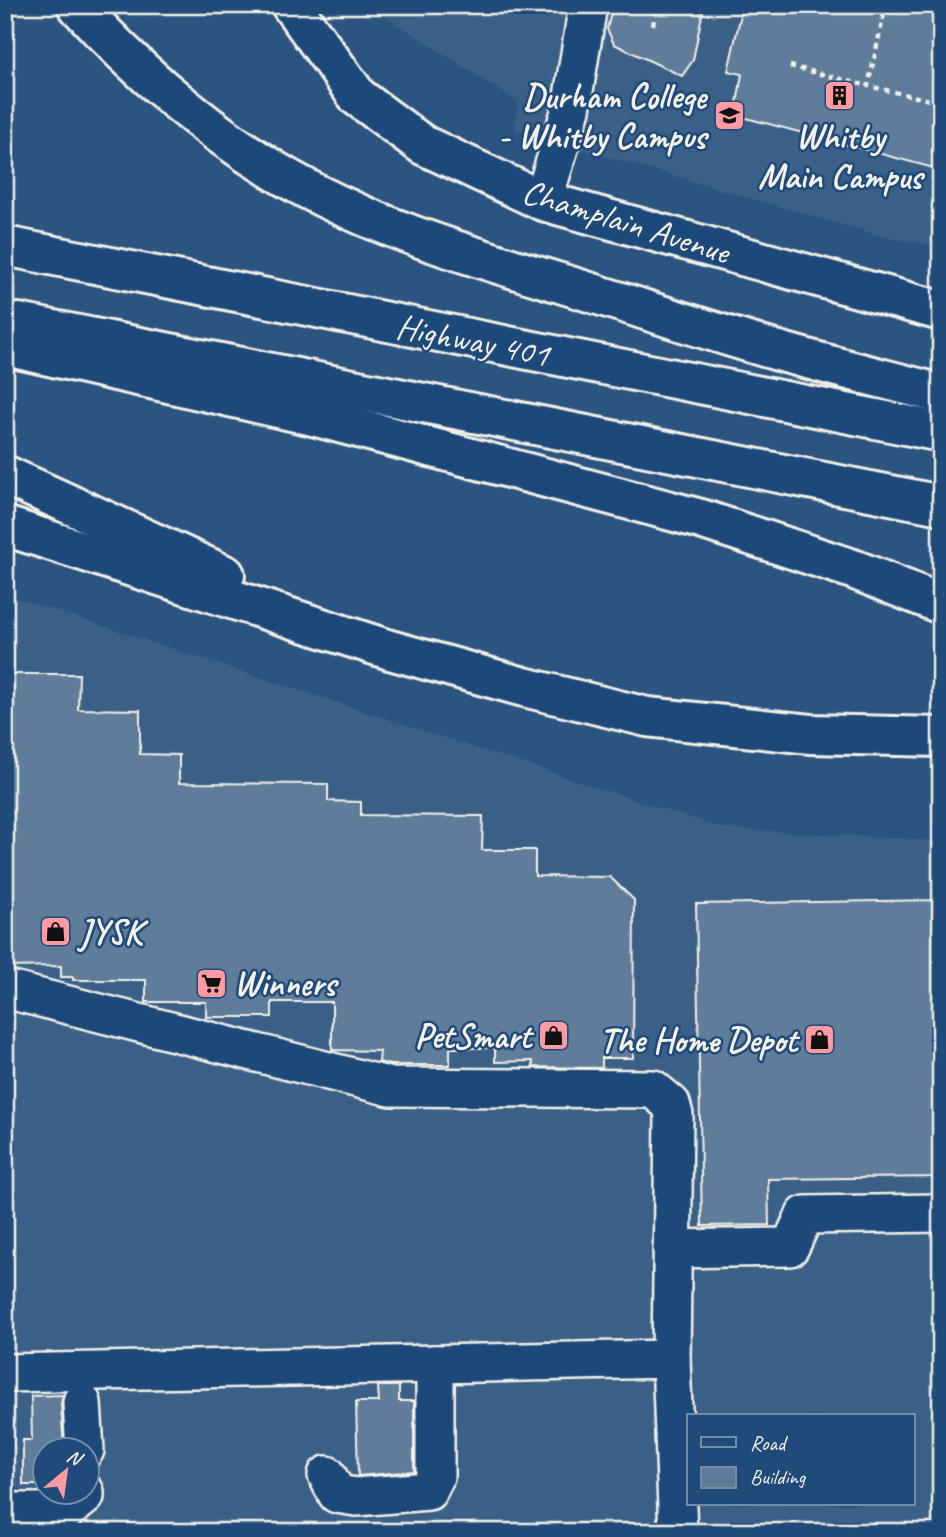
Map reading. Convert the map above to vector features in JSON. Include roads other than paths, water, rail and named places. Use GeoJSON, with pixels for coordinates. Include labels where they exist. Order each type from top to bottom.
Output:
{"type":"FeatureCollection","features":[{"type":"Feature","properties":{"kind":"main road"},"geometry":{"type":"LineString","coordinates":[[78,5],[122,52],[167,94],[214,131],[277,172],[348,208],[464,254],[780,351],[941,394]]}},
{"type":"Feature","properties":{"kind":"main road","name":"Champlain Avenue"},"geometry":{"type":"LineString","coordinates":[[291,5],[358,97],[423,145],[543,201],[941,311]]}},
{"type":"Feature","properties":{"kind":"main road","name":"Highway 401"},"geometry":{"type":"LineString","coordinates":[[5,246],[941,432]]}},
{"type":"Feature","properties":{"kind":"main road","name":"Highway 401"},"geometry":{"type":"LineString","coordinates":[[5,320],[941,505]]}},
{"type":"Feature","properties":{"kind":"main road"},"geometry":{"type":"LineString","coordinates":[[5,346],[309,415],[701,519],[853,569],[941,604]]}},
{"type":"Feature","properties":{"kind":"main road"},"geometry":{"type":"LineString","coordinates":[[5,475],[390,650]]}},
{"type":"Feature","properties":{"kind":"main road"},"geometry":{"type":"LineString","coordinates":[[5,526],[390,650],[524,687],[648,717],[811,734],[941,737]]}},
{"type":"Feature","properties":{"kind":"lane"},"geometry":{"type":"LineString","coordinates":[[543,201],[572,109],[587,5]]}},
{"type":"Feature","properties":{"kind":"lane"},"geometry":{"type":"LineString","coordinates":[[5,989],[391,1087],[653,1089],[664,1095],[671,1104],[674,1115],[671,1359],[678,1532]]}},
{"type":"Feature","properties":{"kind":"lane"},"geometry":{"type":"LineString","coordinates":[[672,1249],[790,1247],[805,1215],[941,1213]]}},
{"type":"Feature","properties":{"kind":"lane"},"geometry":{"type":"LineString","coordinates":[[5,1373],[671,1359]]}},
{"type":"Feature","properties":{"kind":"lane"},"geometry":{"type":"LineString","coordinates":[[327,1475],[337,1494],[356,1497],[428,1491],[435,1477],[435,1364]]}},
{"type":"Feature","properties":{"kind":"lane"},"geometry":{"type":"LineString","coordinates":[[82,1403],[84,1436]]}},
{"type":"Feature","properties":{"kind":"lane"},"geometry":{"type":"LineString","coordinates":[[5,1509],[9,1512],[65,1512],[72,1506]]}},
{"type":"Feature","properties":{"kind":"place","name":"Whitby Main Campus"},"geometry":{"type":"Point","coordinates":[840,95]}},
{"type":"Feature","properties":{"kind":"place","name":"Durham College - Whitby Campus"},"geometry":{"type":"Point","coordinates":[729,116]}},
{"type":"Feature","properties":{"kind":"place","name":"JYSK"},"geometry":{"type":"Point","coordinates":[56,932]}},
{"type":"Feature","properties":{"kind":"place","name":"Winners"},"geometry":{"type":"Point","coordinates":[211,983]}},
{"type":"Feature","properties":{"kind":"place","name":"PetSmart"},"geometry":{"type":"Point","coordinates":[554,1036]}},
{"type":"Feature","properties":{"kind":"place","name":"The Home Depot"},"geometry":{"type":"Point","coordinates":[820,1040]}}]}
